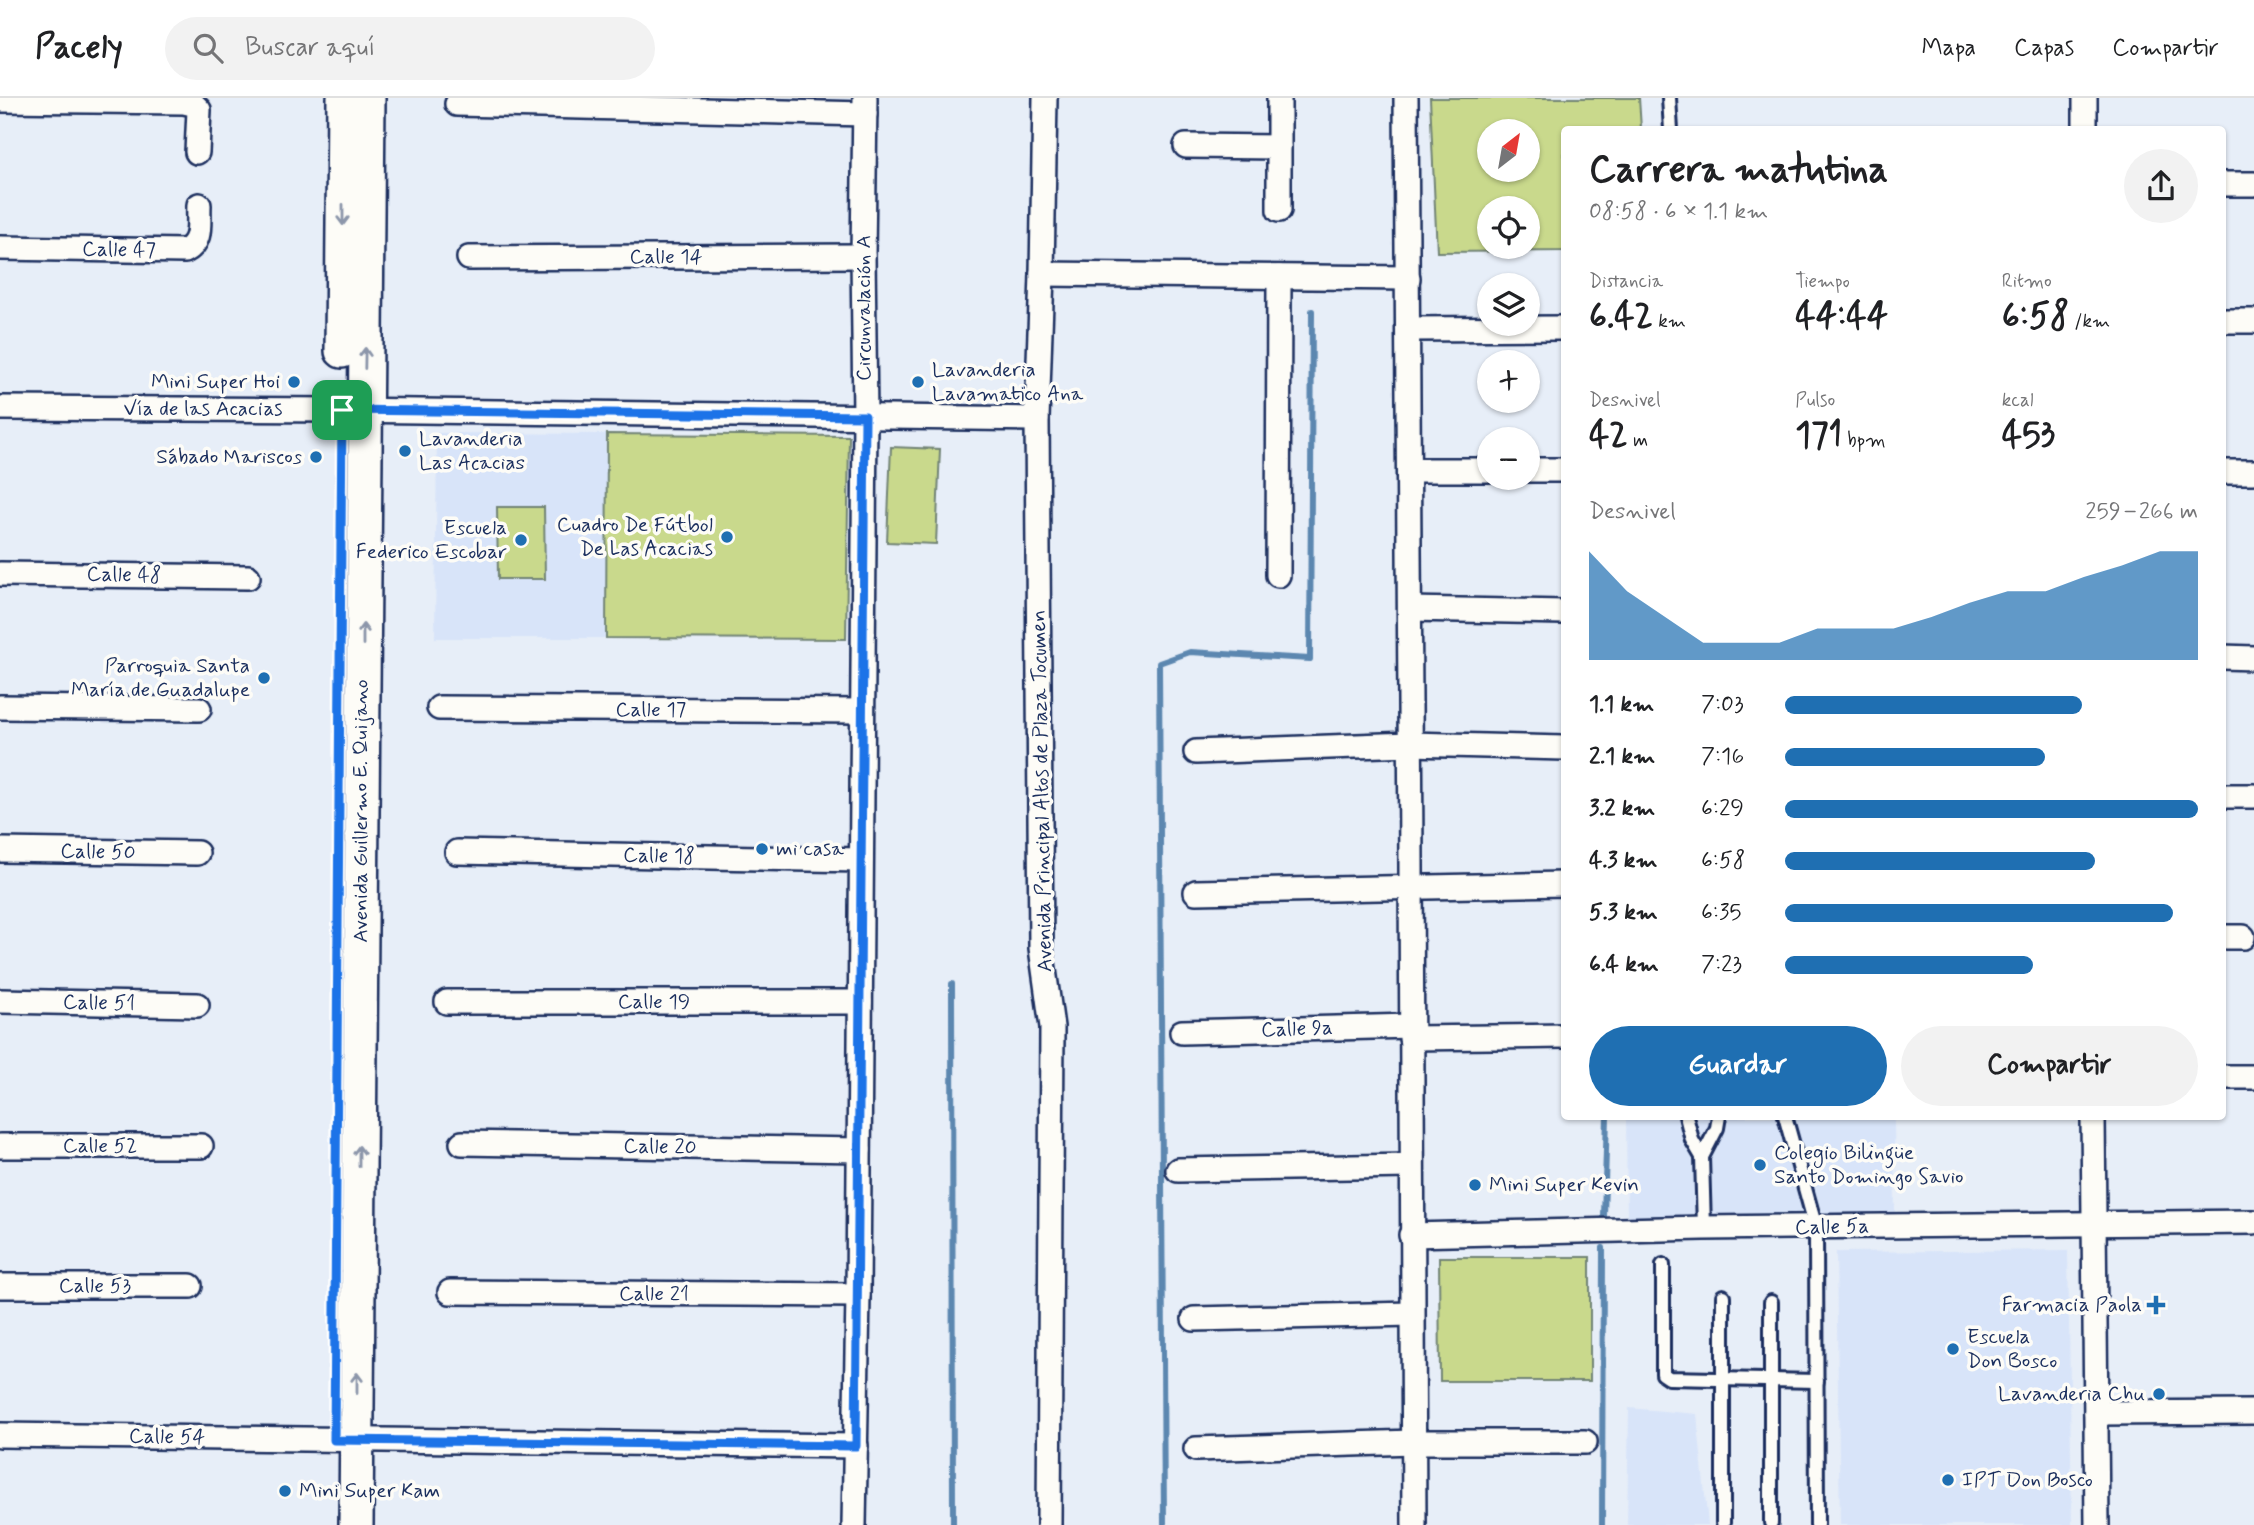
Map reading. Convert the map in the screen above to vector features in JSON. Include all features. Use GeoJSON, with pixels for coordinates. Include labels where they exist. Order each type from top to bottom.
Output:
{"type":"FeatureCollection","features":[{"type":"Feature","properties":{"kind":"street","name":"Avenida Guillermo E. Quijano"},"geometry":{"type":"LineString","coordinates":[[344,98],[356,162]]}},
{"type":"Feature","properties":{"kind":"street","name":"Avenida Guillermo E. Quijano"},"geometry":{"type":"LineString","coordinates":[[333,1525],[345,1440],[356,162],[368,98]]}},
{"type":"Feature","properties":{"kind":"street","name":"Avenida Principal Altos de Plaza Tocumen"},"geometry":{"type":"LineString","coordinates":[[1045,98],[1037,418],[1041,947],[1052,1027],[1049,1525]]}},
{"type":"Feature","properties":{"kind":"street"},"geometry":{"type":"LineString","coordinates":[[1279,98],[1279,210]]}},
{"type":"Feature","properties":{"kind":"street"},"geometry":{"type":"LineString","coordinates":[[1406,98],[1414,1525]]}},
{"type":"Feature","properties":{"kind":"street"},"geometry":{"type":"LineString","coordinates":[[2085,98],[2085,126]]}},
{"type":"Feature","properties":{"kind":"street"},"geometry":{"type":"LineString","coordinates":[[0,100],[194,104],[199,110],[197,152]]}},
{"type":"Feature","properties":{"kind":"street"},"geometry":{"type":"LineString","coordinates":[[457,104],[865,106]]}},
{"type":"Feature","properties":{"kind":"street","name":"Circunvalación A"},"geometry":{"type":"LineString","coordinates":[[854,1525],[865,416],[865,106]]}},
{"type":"Feature","properties":{"kind":"street"},"geometry":{"type":"LineString","coordinates":[[1186,146],[1279,147]]}},
{"type":"Feature","properties":{"kind":"street"},"geometry":{"type":"LineString","coordinates":[[2226,184],[2254,184]]}},
{"type":"Feature","properties":{"kind":"street","name":"Calle 47"},"geometry":{"type":"LineString","coordinates":[[0,248],[185,251],[194,246],[198,239],[199,205]]}},
{"type":"Feature","properties":{"kind":"street","name":"Calle 14"},"geometry":{"type":"LineString","coordinates":[[469,258],[863,256]]}},
{"type":"Feature","properties":{"kind":"street"},"geometry":{"type":"LineString","coordinates":[[1042,274],[1408,278]]}},
{"type":"Feature","properties":{"kind":"street"},"geometry":{"type":"LineString","coordinates":[[1278,575],[1279,277]]}},
{"type":"Feature","properties":{"kind":"street"},"geometry":{"type":"LineString","coordinates":[[2226,321],[2253,321]]}},
{"type":"Feature","properties":{"kind":"street"},"geometry":{"type":"LineString","coordinates":[[1409,329],[1561,328]]}},
{"type":"Feature","properties":{"kind":"street","name":"Vía de las Acacias"},"geometry":{"type":"LineString","coordinates":[[0,408],[1037,418]]}},
{"type":"Feature","properties":{"kind":"street"},"geometry":{"type":"LineString","coordinates":[[1410,470],[1477,470]]}},
{"type":"Feature","properties":{"kind":"street"},"geometry":{"type":"LineString","coordinates":[[1540,470],[1561,471]]}},
{"type":"Feature","properties":{"kind":"street"},"geometry":{"type":"LineString","coordinates":[[2226,472],[2254,472]]}},
{"type":"Feature","properties":{"kind":"street","name":"Calle 48"},"geometry":{"type":"LineString","coordinates":[[0,574],[247,577]]}},
{"type":"Feature","properties":{"kind":"street"},"geometry":{"type":"LineString","coordinates":[[1410,608],[1561,612]]}},
{"type":"Feature","properties":{"kind":"street"},"geometry":{"type":"LineString","coordinates":[[2226,657],[2254,658]]}},
{"type":"Feature","properties":{"kind":"street"},"geometry":{"type":"LineString","coordinates":[[0,707],[199,709]]}},
{"type":"Feature","properties":{"kind":"street","name":"Calle 17"},"geometry":{"type":"LineString","coordinates":[[439,709],[862,711]]}},
{"type":"Feature","properties":{"kind":"street"},"geometry":{"type":"LineString","coordinates":[[1196,752],[1410,744],[1561,748]]}},
{"type":"Feature","properties":{"kind":"street"},"geometry":{"type":"LineString","coordinates":[[2226,796],[2254,796]]}},
{"type":"Feature","properties":{"kind":"street","name":"Calle 50"},"geometry":{"type":"LineString","coordinates":[[0,850],[197,853]]}},
{"type":"Feature","properties":{"kind":"street","name":"Calle 18"},"geometry":{"type":"LineString","coordinates":[[457,852],[861,860]]}},
{"type":"Feature","properties":{"kind":"street"},"geometry":{"type":"LineString","coordinates":[[1196,892],[1561,884]]}},
{"type":"Feature","properties":{"kind":"street","name":"Calle 51"},"geometry":{"type":"LineString","coordinates":[[0,1001],[197,1005]]}},
{"type":"Feature","properties":{"kind":"street","name":"Calle 19"},"geometry":{"type":"LineString","coordinates":[[447,1002],[860,1002]]}},
{"type":"Feature","properties":{"kind":"street","name":"Calle 9a"},"geometry":{"type":"LineString","coordinates":[[1182,1032],[1411,1032],[1561,1036]]}},
{"type":"Feature","properties":{"kind":"street"},"geometry":{"type":"LineString","coordinates":[[2226,1077],[2254,1077]]}},
{"type":"Feature","properties":{"kind":"street"},"geometry":{"type":"LineString","coordinates":[[2093,1120],[2096,1525]]}},
{"type":"Feature","properties":{"kind":"street","name":"Calle 20"},"geometry":{"type":"LineString","coordinates":[[462,1143],[859,1150]]}},
{"type":"Feature","properties":{"kind":"street","name":"Calle 52"},"geometry":{"type":"LineString","coordinates":[[0,1146],[201,1146]]}},
{"type":"Feature","properties":{"kind":"street"},"geometry":{"type":"LineString","coordinates":[[1178,1170],[1411,1166]]}},
{"type":"Feature","properties":{"kind":"street","name":"Calle 5a"},"geometry":{"type":"LineString","coordinates":[[1411,1235],[1704,1228],[2254,1222]]}},
{"type":"Feature","properties":{"kind":"street","name":"Calle 53"},"geometry":{"type":"LineString","coordinates":[[0,1286],[190,1286]]}},
{"type":"Feature","properties":{"kind":"street","name":"Calle 21"},"geometry":{"type":"LineString","coordinates":[[450,1292],[858,1295]]}},
{"type":"Feature","properties":{"kind":"street"},"geometry":{"type":"LineString","coordinates":[[1194,1319],[1412,1314]]}},
{"type":"Feature","properties":{"kind":"street"},"geometry":{"type":"LineString","coordinates":[[2095,1413],[2254,1412]]}},
{"type":"Feature","properties":{"kind":"street","name":"Calle 54"},"geometry":{"type":"LineString","coordinates":[[0,1436],[856,1446]]}},
{"type":"Feature","properties":{"kind":"street","name":"Avenida Guillermo E. Quijano"},"geometry":{"type":"LineString","coordinates":[[345,1440],[356,1525]]}},
{"type":"Feature","properties":{"kind":"street"},"geometry":{"type":"LineString","coordinates":[[1196,1449],[1413,1442],[1585,1442]]}},
{"type":"Feature","properties":{"kind":"lane"},"geometry":{"type":"LineString","coordinates":[[1669,98],[1671,126]]}},
{"type":"Feature","properties":{"kind":"lane"},"geometry":{"type":"LineString","coordinates":[[1687,1120],[1692,1140],[1702,1157],[1704,1228]]}},
{"type":"Feature","properties":{"kind":"lane"},"geometry":{"type":"LineString","coordinates":[[1702,1157],[1718,1120]]}},
{"type":"Feature","properties":{"kind":"lane"},"geometry":{"type":"LineString","coordinates":[[1786,1120],[1816,1228],[1817,1525]]}},
{"type":"Feature","properties":{"kind":"lane"},"geometry":{"type":"LineString","coordinates":[[1663,1265],[1663,1374],[1670,1378],[1816,1381]]}},
{"type":"Feature","properties":{"kind":"lane"},"geometry":{"type":"LineString","coordinates":[[1723,1296],[1723,1523]]}},
{"type":"Feature","properties":{"kind":"lane"},"geometry":{"type":"LineString","coordinates":[[1771,1302],[1771,1524]]}},
{"type":"Feature","properties":{"kind":"shaded area","name":"Escuela Federico Escobar"},"geometry":{"type":"Polygon","coordinates":[[[437,433],[607,434],[606,638],[435,638],[437,433]]]}},
{"type":"Feature","properties":{"kind":"shaded area","name":"Colegio Bilingüe Santo Domingo Savio"},"geometry":{"type":"Polygon","coordinates":[[[1626,1120],[1894,1120],[1895,1213],[1627,1219],[1626,1120]]]}},
{"type":"Feature","properties":{"kind":"shaded area","name":"Escuela Don Bosco"},"geometry":{"type":"Polygon","coordinates":[[[2068,1250],[2072,1525],[1840,1525],[1836,1252],[2068,1250]]]}},
{"type":"Feature","properties":{"kind":"shaded area"},"geometry":{"type":"Polygon","coordinates":[[[1629,1408],[1697,1414],[1708,1525],[1627,1525],[1629,1408]]]}},
{"type":"Feature","properties":{"kind":"green space"},"geometry":{"type":"Polygon","coordinates":[[[1430,98],[1639,98],[1641,126],[1561,126],[1561,251],[1540,251],[1540,196],[1477,196],[1477,252],[1437,252],[1430,98]]]}},
{"type":"Feature","properties":{"kind":"green space","name":"Cuadro De Fútbol De Las Acacias"},"geometry":{"type":"Polygon","coordinates":[[[607,434],[849,436],[846,639],[606,638],[607,434]]]}},
{"type":"Feature","properties":{"kind":"green space"},"geometry":{"type":"Polygon","coordinates":[[[891,447],[940,449],[936,544],[887,542],[891,447]]]}},
{"type":"Feature","properties":{"kind":"green space"},"geometry":{"type":"Polygon","coordinates":[[[497,507],[544,507],[545,579],[498,579],[497,507]]]}},
{"type":"Feature","properties":{"kind":"green space"},"geometry":{"type":"Polygon","coordinates":[[[1439,1257],[1590,1257],[1590,1381],[1440,1381],[1439,1257]]]}},
{"type":"Feature","properties":{"kind":"waterway"},"geometry":{"type":"LineString","coordinates":[[1164,1525],[1159,663],[1190,652],[1310,659],[1312,311]]}},
{"type":"Feature","properties":{"kind":"waterway"},"geometry":{"type":"LineString","coordinates":[[952,984],[953,1525]]}},
{"type":"Feature","properties":{"kind":"waterway"},"geometry":{"type":"LineString","coordinates":[[1604,1216],[1607,1120]]}},
{"type":"Feature","properties":{"kind":"waterway"},"geometry":{"type":"LineString","coordinates":[[1602,1525],[1603,1248]]}},
{"type":"Feature","properties":{"kind":"place","name":"Mini Super Hoi"},"geometry":{"type":"Point","coordinates":[294,382]}},
{"type":"Feature","properties":{"kind":"place","name":"Lavanderia Lavamatico Ana"},"geometry":{"type":"Point","coordinates":[918,382]}},
{"type":"Feature","properties":{"kind":"place","name":"Lavanderia Las Acacias"},"geometry":{"type":"Point","coordinates":[405,451]}},
{"type":"Feature","properties":{"kind":"place","name":"Sábado Mariscos"},"geometry":{"type":"Point","coordinates":[316,457]}},
{"type":"Feature","properties":{"kind":"place","name":"Cuadro De Fútbol De Las Acacias"},"geometry":{"type":"Point","coordinates":[727,537]}},
{"type":"Feature","properties":{"kind":"place","name":"Escuela Federico Escobar"},"geometry":{"type":"Point","coordinates":[521,540]}},
{"type":"Feature","properties":{"kind":"place","name":"Parroquia Santa María de Guadalupe"},"geometry":{"type":"Point","coordinates":[264,678]}},
{"type":"Feature","properties":{"kind":"place","name":"mi casa"},"geometry":{"type":"Point","coordinates":[762,849]}},
{"type":"Feature","properties":{"kind":"place","name":"Colegio Bilingüe Santo Domingo Savio"},"geometry":{"type":"Point","coordinates":[1760,1165]}},
{"type":"Feature","properties":{"kind":"place","name":"Mini Super Kevin"},"geometry":{"type":"Point","coordinates":[1475,1185]}},
{"type":"Feature","properties":{"kind":"place","name":"Farmacia Paola"},"geometry":{"type":"Point","coordinates":[2156,1305]}},
{"type":"Feature","properties":{"kind":"place","name":"Escuela Don Bosco"},"geometry":{"type":"Point","coordinates":[1953,1349]}},
{"type":"Feature","properties":{"kind":"place","name":"Lavanderia Chu"},"geometry":{"type":"Point","coordinates":[2159,1394]}},
{"type":"Feature","properties":{"kind":"place","name":"IPT Don Bosco"},"geometry":{"type":"Point","coordinates":[1948,1480]}},
{"type":"Feature","properties":{"kind":"place","name":"Mini Super Kam"},"geometry":{"type":"Point","coordinates":[285,1491]}},
{"type":"Feature","properties":{"kind":"route"},"geometry":{"type":"LineString","coordinates":[[342,410],[865,416],[856,1446],[334,1440],[342,410]]}}]}
